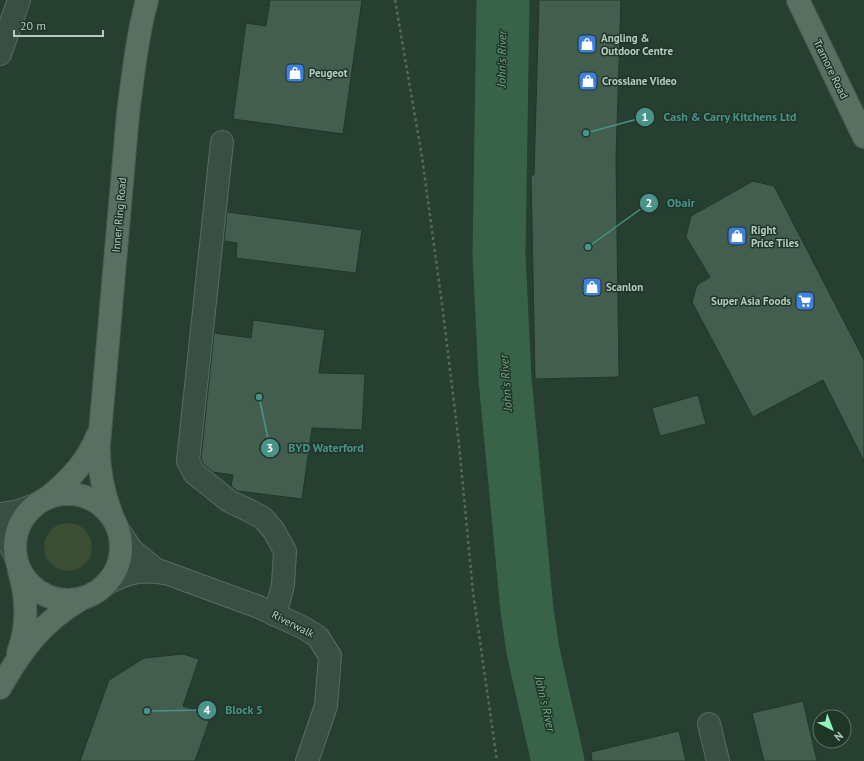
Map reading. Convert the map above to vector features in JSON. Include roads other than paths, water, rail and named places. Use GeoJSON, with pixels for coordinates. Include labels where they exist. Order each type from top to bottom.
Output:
{"type":"FeatureCollection","features":[{"type":"Feature","properties":{"kind":"main road","name":"Inner Ring Road"},"geometry":{"type":"LineString","coordinates":[[116,524],[104,492],[99,469],[99,431],[128,114],[134,68],[147,0]]}},
{"type":"Feature","properties":{"kind":"main road","name":"Tramore Road"},"geometry":{"type":"LineString","coordinates":[[798,0],[864,137]]}},
{"type":"Feature","properties":{"kind":"main road","name":"Inner Ring Road"},"geometry":{"type":"LineString","coordinates":[[41,501],[75,474],[89,454],[99,431]]}},
{"type":"Feature","properties":{"kind":"main road"},"geometry":{"type":"LineString","coordinates":[[0,688],[15,661],[47,623],[106,584],[114,574],[122,546],[116,524],[103,506],[91,498],[76,494],[62,494],[41,501],[24,516],[17,529],[15,542],[17,561],[24,594],[25,619],[22,641],[15,661]]}},
{"type":"Feature","properties":{"kind":"main road"},"geometry":{"type":"LineString","coordinates":[[17,561],[25,579],[34,588],[45,595],[58,599],[71,600],[84,598]]}},
{"type":"Feature","properties":{"kind":"street"},"geometry":{"type":"LineString","coordinates":[[0,54],[19,0]]}},
{"type":"Feature","properties":{"kind":"street"},"geometry":{"type":"LineString","coordinates":[[222,142],[188,461],[194,473],[229,501],[262,518],[274,531],[285,551],[283,585],[275,615]]}},
{"type":"Feature","properties":{"kind":"street"},"geometry":{"type":"LineString","coordinates":[[0,514],[15,512],[41,501]]}},
{"type":"Feature","properties":{"kind":"street"},"geometry":{"type":"LineString","coordinates":[[116,524],[132,550],[139,557],[155,569],[168,574]]}},
{"type":"Feature","properties":{"kind":"street"},"geometry":{"type":"LineString","coordinates":[[0,532],[10,545],[17,561]]}},
{"type":"Feature","properties":{"kind":"street"},"geometry":{"type":"LineString","coordinates":[[106,584],[132,572],[147,571],[168,574]]}},
{"type":"Feature","properties":{"kind":"street","name":"Riverwalk"},"geometry":{"type":"LineString","coordinates":[[168,574],[259,607],[304,628],[318,637],[330,656],[326,706],[308,761]]}},
{"type":"Feature","properties":{"kind":"street"},"geometry":{"type":"LineString","coordinates":[[709,724],[718,761]]}},
{"type":"Feature","properties":{"kind":"waterway","name":"John's River"},"geometry":{"type":"LineString","coordinates":[[503,0],[499,255],[505,379],[527,610],[533,651],[558,761]]}},
{"type":"Feature","properties":{"kind":"place","name":"Angling & Outdoor Centre"},"geometry":{"type":"Point","coordinates":[587,44]}},
{"type":"Feature","properties":{"kind":"place","name":"Peugeot"},"geometry":{"type":"Point","coordinates":[295,73]}},
{"type":"Feature","properties":{"kind":"place","name":"Crosslane Video"},"geometry":{"type":"Point","coordinates":[588,81]}},
{"type":"Feature","properties":{"kind":"place","name":"Cash & Carry Kitchens Ltd"},"geometry":{"type":"Point","coordinates":[586,133]}},
{"type":"Feature","properties":{"kind":"place","name":"Right Price Tiles"},"geometry":{"type":"Point","coordinates":[737,236]}},
{"type":"Feature","properties":{"kind":"place","name":"Obair"},"geometry":{"type":"Point","coordinates":[588,247]}},
{"type":"Feature","properties":{"kind":"place","name":"Scanlon"},"geometry":{"type":"Point","coordinates":[592,287]}},
{"type":"Feature","properties":{"kind":"place","name":"Super Asia Foods"},"geometry":{"type":"Point","coordinates":[805,301]}},
{"type":"Feature","properties":{"kind":"place","name":"BYD Waterford"},"geometry":{"type":"Point","coordinates":[259,397]}},
{"type":"Feature","properties":{"kind":"place","name":"Block 5"},"geometry":{"type":"Point","coordinates":[147,711]}}]}
